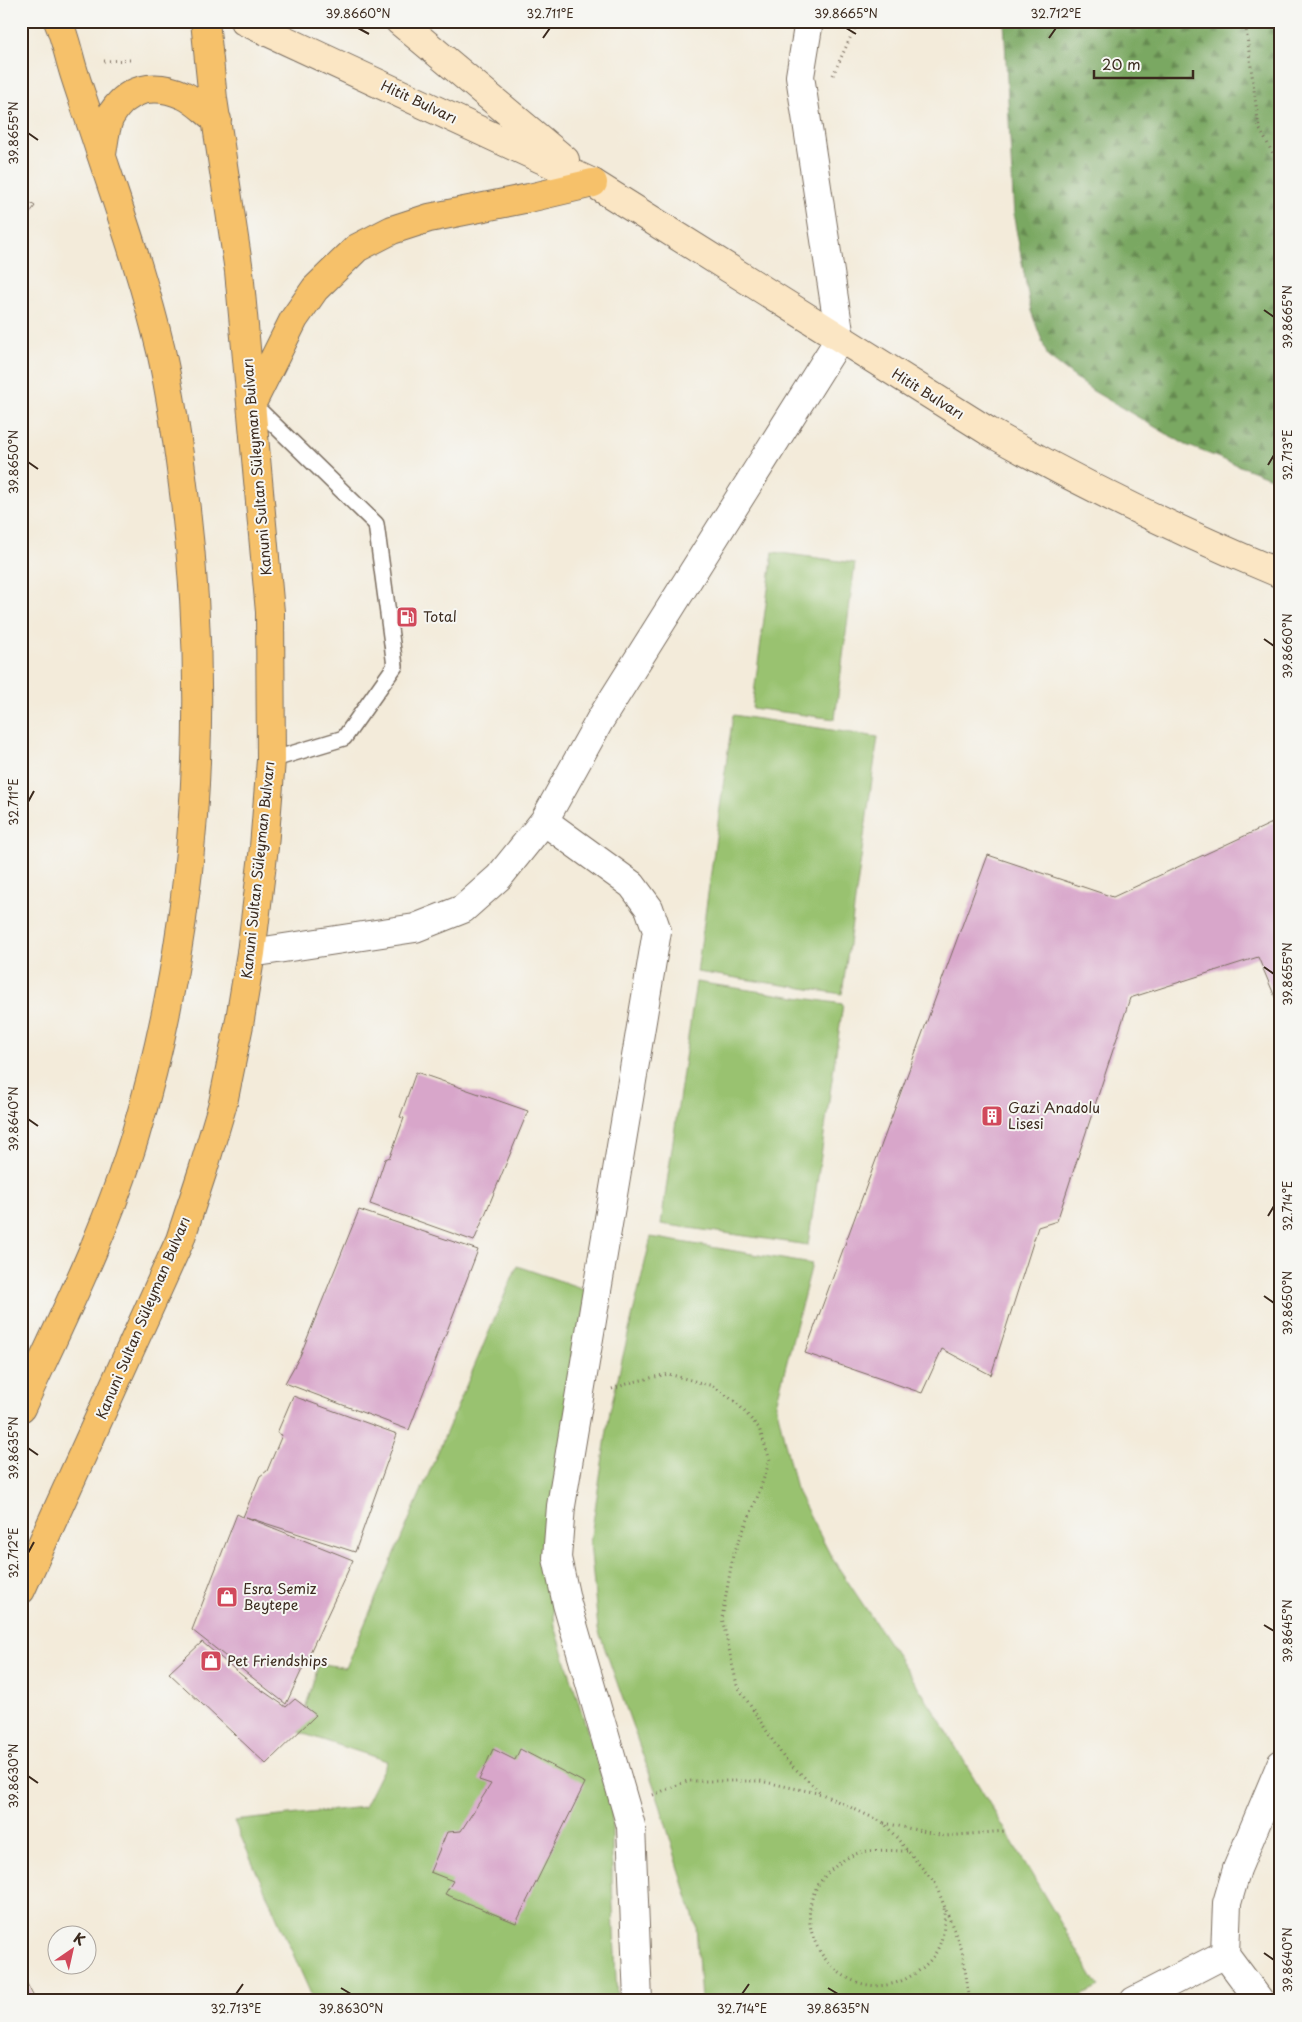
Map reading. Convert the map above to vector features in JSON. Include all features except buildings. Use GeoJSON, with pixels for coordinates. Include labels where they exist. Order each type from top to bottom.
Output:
{"type":"FeatureCollection","features":[{"type":"Feature","properties":{"kind":"main road"},"geometry":{"type":"LineString","coordinates":[[21,1408],[100,1235],[114,1201],[135,1136],[152,1075],[176,958],[184,908],[195,795],[197,664],[193,566],[180,455],[162,353],[143,283],[58,21]]}},
{"type":"Feature","properties":{"kind":"main road","name":"Kanuni Sultan Süleyman Bulvarı"},"geometry":{"type":"LineString","coordinates":[[21,1590],[180,1240],[203,1170],[223,1103],[239,1025],[251,953],[264,847],[271,760],[270,612],[239,271],[204,21]]}},
{"type":"Feature","properties":{"kind":"main road","name":"Hitit Bulvarı"},"geometry":{"type":"LineString","coordinates":[[244,21],[593,183],[988,432],[1051,467],[1171,526],[1281,574]]}},
{"type":"Feature","properties":{"kind":"main road","name":"Hitit Bulvarı"},"geometry":{"type":"LineString","coordinates":[[399,21],[593,183]]}},
{"type":"Feature","properties":{"kind":"main road"},"geometry":{"type":"LineString","coordinates":[[102,156],[110,117],[124,99],[142,88],[162,88],[184,95],[217,120]]}},
{"type":"Feature","properties":{"kind":"main road"},"geometry":{"type":"LineString","coordinates":[[252,403],[294,319],[315,289],[357,248],[392,230],[429,218],[593,183]]}},
{"type":"Feature","properties":{"kind":"street"},"geometry":{"type":"LineString","coordinates":[[251,953],[416,928],[463,909],[499,877],[544,821],[600,720],[840,338],[800,76],[809,21]]}},
{"type":"Feature","properties":{"kind":"street"},"geometry":{"type":"LineString","coordinates":[[544,821],[632,885],[649,908],[657,931],[561,1506],[557,1558],[566,1604],[630,1826],[638,2001]]}},
{"type":"Feature","properties":{"kind":"street"},"geometry":{"type":"LineString","coordinates":[[1260,2001],[1225,1954],[1227,1903],[1237,1869],[1281,1764]]}},
{"type":"Feature","properties":{"kind":"street"},"geometry":{"type":"LineString","coordinates":[[1134,2001],[1225,1954]]}},
{"type":"Feature","properties":{"kind":"lane"},"geometry":{"type":"LineString","coordinates":[[252,403],[376,524],[394,666],[344,738],[271,760]]}},
{"type":"Feature","properties":{"kind":"path"},"geometry":{"type":"LineString","coordinates":[[1245,21],[1259,128],[1281,168]]}},
{"type":"Feature","properties":{"kind":"path"},"geometry":{"type":"LineString","coordinates":[[579,1401],[633,1382],[668,1374],[713,1386],[738,1403],[759,1428],[770,1460],[758,1498],[733,1555],[722,1618],[737,1685],[784,1758],[822,1794]]}},
{"type":"Feature","properties":{"kind":"path"},"geometry":{"type":"LineString","coordinates":[[625,1807],[687,1781],[760,1781],[822,1794],[884,1823],[946,1836],[1006,1831]]}},
{"type":"Feature","properties":{"kind":"path"},"geometry":{"type":"LineString","coordinates":[[884,1823],[936,1883],[962,1950],[970,2001]]}},
{"type":"Feature","properties":{"kind":"path"},"geometry":{"type":"LineString","coordinates":[[908,1851],[861,1852],[840,1861],[823,1877],[813,1897],[810,1919],[814,1942],[825,1961],[842,1976],[864,1985],[886,1986],[908,1979],[926,1965],[940,1946],[945,1925],[944,1902]]}},
{"type":"Feature","properties":{"kind":"green space"},"geometry":{"type":"Polygon","coordinates":[[[1004,21],[1281,21],[1281,482],[1186,445],[1093,391],[1048,357],[1031,311],[1014,218],[1004,21]]]}},
{"type":"Feature","properties":{"kind":"green space"},"geometry":{"type":"Polygon","coordinates":[[[773,552],[855,563],[835,719],[752,708],[773,552]]]}},
{"type":"Feature","properties":{"kind":"green space"},"geometry":{"type":"Polygon","coordinates":[[[733,715],[878,737],[842,994],[697,972],[733,715]]]}},
{"type":"Feature","properties":{"kind":"green space"},"geometry":{"type":"Polygon","coordinates":[[[696,982],[843,1004],[808,1245],[661,1224],[696,982]]]}},
{"type":"Feature","properties":{"kind":"green space"},"geometry":{"type":"Polygon","coordinates":[[[651,1237],[812,1264],[776,1404],[796,1489],[832,1558],[933,1709],[1099,1987],[1071,2001],[701,2001],[696,1926],[658,1798],[598,1629],[590,1542],[610,1411],[651,1237]]]}},
{"type":"Feature","properties":{"kind":"green space"},"geometry":{"type":"Polygon","coordinates":[[[517,1266],[587,1290],[548,1554],[555,1626],[612,1810],[612,1883],[617,2001],[314,2001],[234,1821],[364,1807],[387,1761],[298,1732],[319,1663],[346,1668],[517,1266]]]}},
{"type":"Feature","properties":{"kind":"place","name":"Total"},"geometry":{"type":"Point","coordinates":[407,617]}},
{"type":"Feature","properties":{"kind":"place","name":"Gazi Anadolu Lisesi"},"geometry":{"type":"Point","coordinates":[992,1116]}},
{"type":"Feature","properties":{"kind":"place","name":"Esra Semiz Beytepe"},"geometry":{"type":"Point","coordinates":[227,1597]}},
{"type":"Feature","properties":{"kind":"place","name":"Pet Friendships"},"geometry":{"type":"Point","coordinates":[211,1661]}}]}
